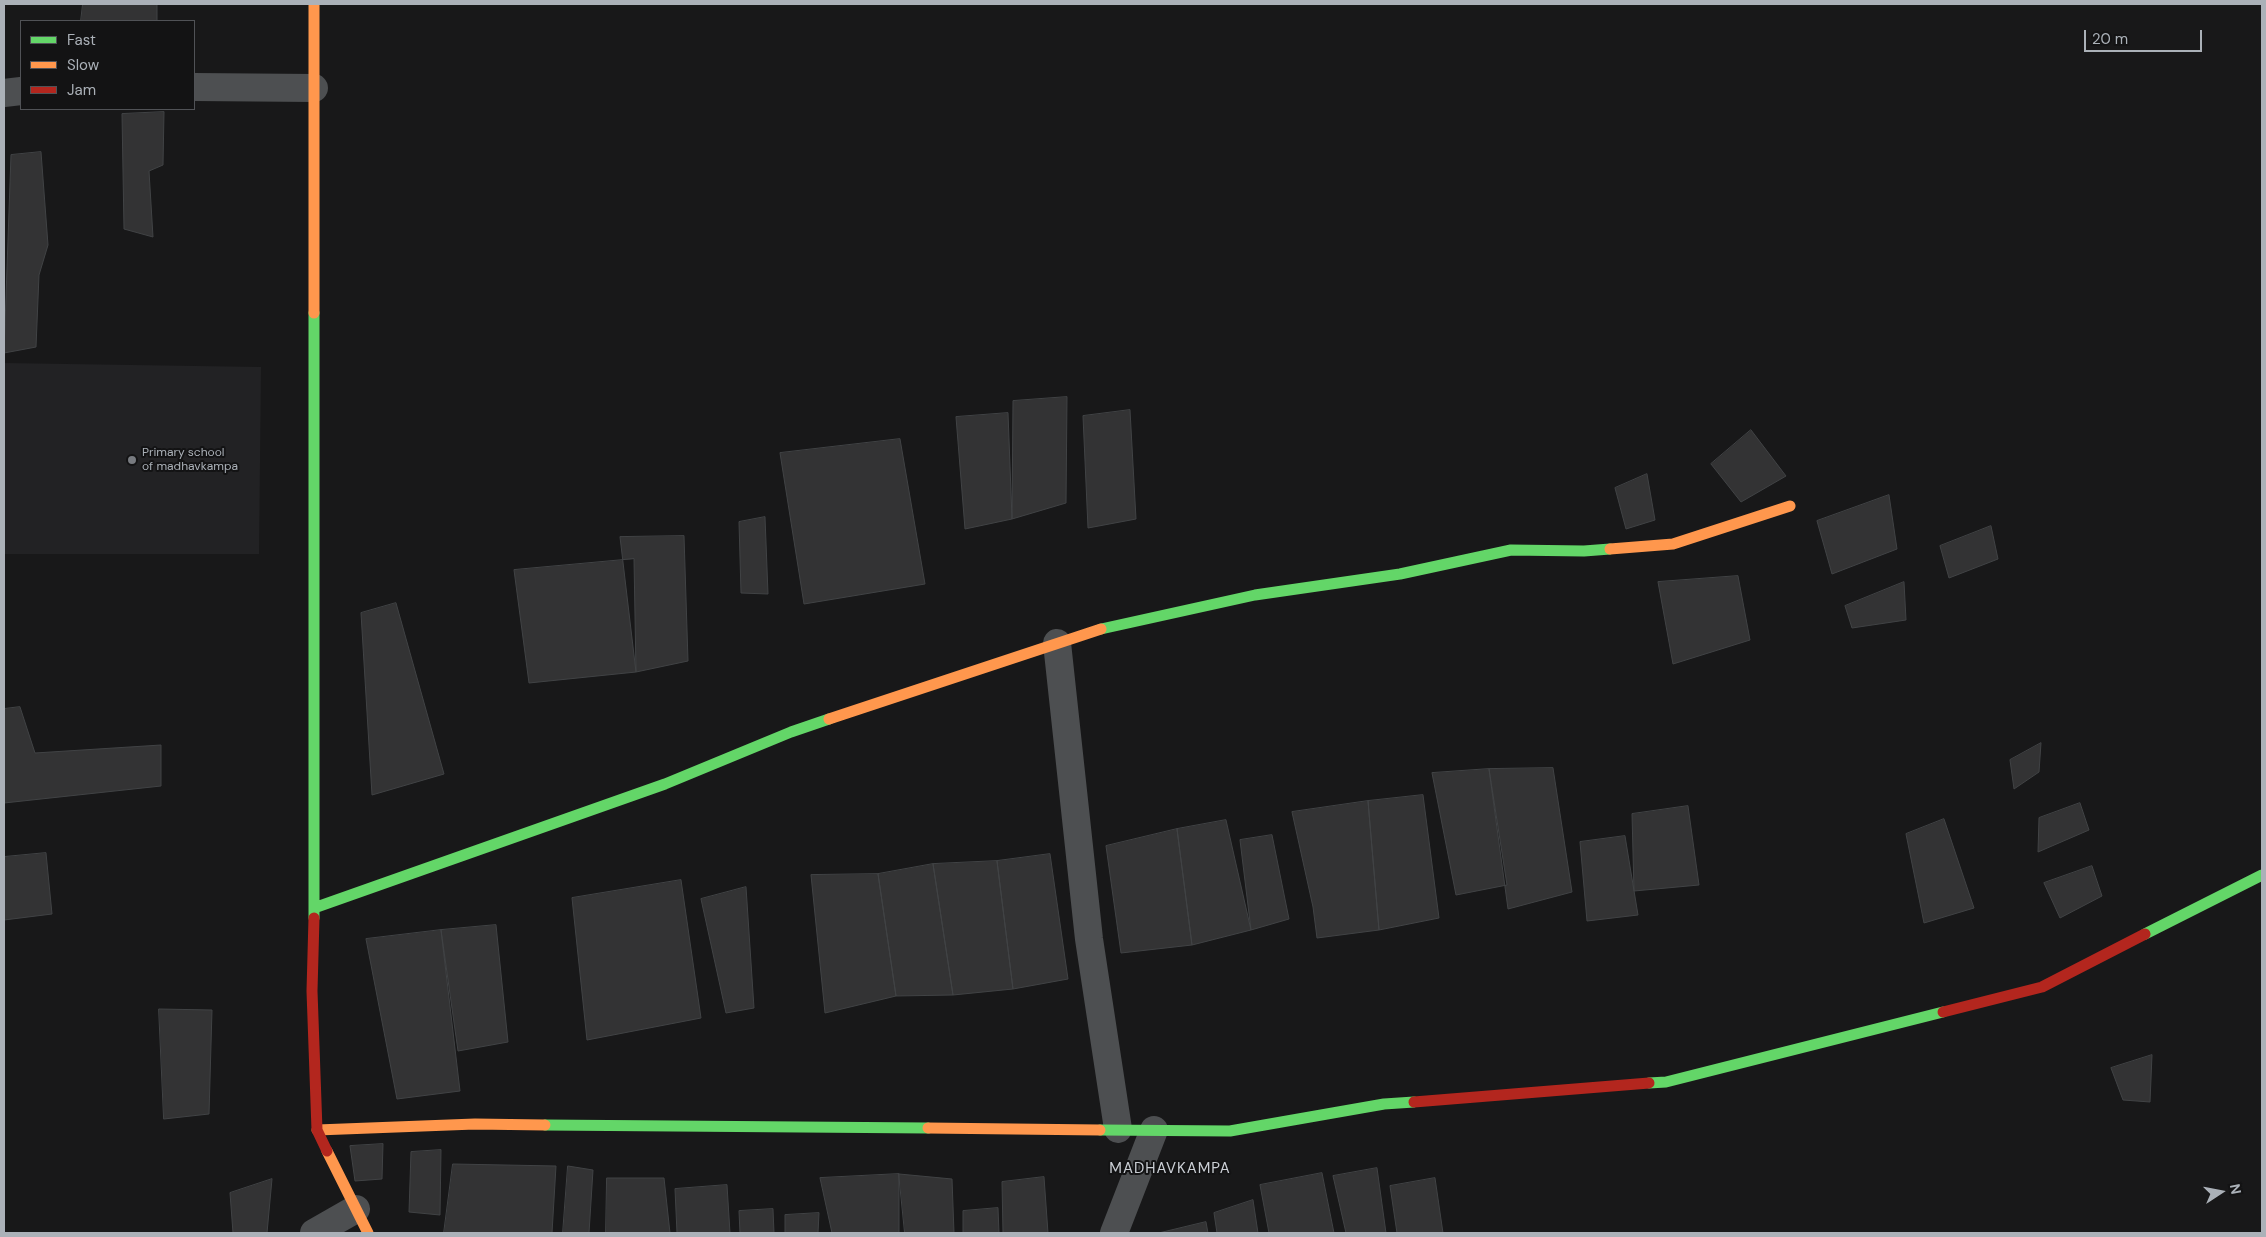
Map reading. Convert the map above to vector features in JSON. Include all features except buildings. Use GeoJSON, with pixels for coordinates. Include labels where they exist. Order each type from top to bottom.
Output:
{"type":"FeatureCollection","features":[{"type":"Feature","properties":{"kind":"main road"},"geometry":{"type":"LineString","coordinates":[[314,4],[314,908],[312,991],[317,1130],[368,1233]]}},
{"type":"Feature","properties":{"kind":"main road"},"geometry":{"type":"LineString","coordinates":[[314,908],[665,784],[791,732],[1111,626],[1255,595],[1400,574],[1511,550],[1584,552],[1673,544],[1790,506]]}},
{"type":"Feature","properties":{"kind":"main road"},"geometry":{"type":"LineString","coordinates":[[317,1130],[475,1124],[1230,1131],[1384,1104],[1666,1082],[2042,988],[2262,875]]}},
{"type":"Feature","properties":{"kind":"street"},"geometry":{"type":"LineString","coordinates":[[195,87],[314,88]]}},
{"type":"Feature","properties":{"kind":"street"},"geometry":{"type":"LineString","coordinates":[[4,93],[20,91]]}},
{"type":"Feature","properties":{"kind":"street"},"geometry":{"type":"LineString","coordinates":[[1057,643],[1089,939],[1118,1129]]}},
{"type":"Feature","properties":{"kind":"street"},"geometry":{"type":"LineString","coordinates":[[1114,1233],[1154,1130]]}},
{"type":"Feature","properties":{"kind":"street"},"geometry":{"type":"LineString","coordinates":[[314,1233],[356,1209]]}},
{"type":"Feature","properties":{"kind":"shaded area","name":"Primary school of madhavkampa"},"geometry":{"type":"Polygon","coordinates":[[[4,363],[261,367],[259,554],[4,554],[4,363]]]}},
{"type":"Feature","properties":{"kind":"traffic: fast"},"geometry":{"type":"LineString","coordinates":[[314,313],[314,918]]}},
{"type":"Feature","properties":{"kind":"traffic: fast"},"geometry":{"type":"LineString","coordinates":[[1101,629],[1255,595],[1400,574],[1511,550],[1584,551],[1610,549]]}},
{"type":"Feature","properties":{"kind":"traffic: fast"},"geometry":{"type":"LineString","coordinates":[[314,908],[665,784],[791,732],[829,719]]}},
{"type":"Feature","properties":{"kind":"traffic: fast"},"geometry":{"type":"LineString","coordinates":[[2145,934],[2262,875]]}},
{"type":"Feature","properties":{"kind":"traffic: fast"},"geometry":{"type":"LineString","coordinates":[[1649,1083],[1666,1082],[1943,1012]]}},
{"type":"Feature","properties":{"kind":"traffic: fast"},"geometry":{"type":"LineString","coordinates":[[1100,1130],[1230,1131],[1384,1104],[1414,1102]]}},
{"type":"Feature","properties":{"kind":"traffic: fast"},"geometry":{"type":"LineString","coordinates":[[545,1125],[928,1128]]}},
{"type":"Feature","properties":{"kind":"traffic: slow"},"geometry":{"type":"LineString","coordinates":[[314,4],[314,313]]}},
{"type":"Feature","properties":{"kind":"traffic: slow"},"geometry":{"type":"LineString","coordinates":[[1610,549],[1673,544],[1790,506]]}},
{"type":"Feature","properties":{"kind":"traffic: slow"},"geometry":{"type":"LineString","coordinates":[[829,719],[1101,629]]}},
{"type":"Feature","properties":{"kind":"traffic: slow"},"geometry":{"type":"LineString","coordinates":[[317,1130],[475,1124],[545,1125]]}},
{"type":"Feature","properties":{"kind":"traffic: slow"},"geometry":{"type":"LineString","coordinates":[[928,1128],[1100,1130]]}},
{"type":"Feature","properties":{"kind":"traffic: slow"},"geometry":{"type":"LineString","coordinates":[[327,1151],[368,1233]]}},
{"type":"Feature","properties":{"kind":"traffic: jam"},"geometry":{"type":"LineString","coordinates":[[314,918],[312,991],[317,1130],[327,1151]]}},
{"type":"Feature","properties":{"kind":"traffic: jam"},"geometry":{"type":"LineString","coordinates":[[1943,1012],[2042,987],[2145,934]]}},
{"type":"Feature","properties":{"kind":"traffic: jam"},"geometry":{"type":"LineString","coordinates":[[1414,1102],[1649,1083]]}},
{"type":"Feature","properties":{"kind":"place","name":"Primary school of madhavkampa"},"geometry":{"type":"Point","coordinates":[132,460]}},
{"type":"Feature","properties":{"kind":"district","name":"MADHAVKAMPA"},"geometry":{"type":"Point","coordinates":[1170,1169]}}]}
